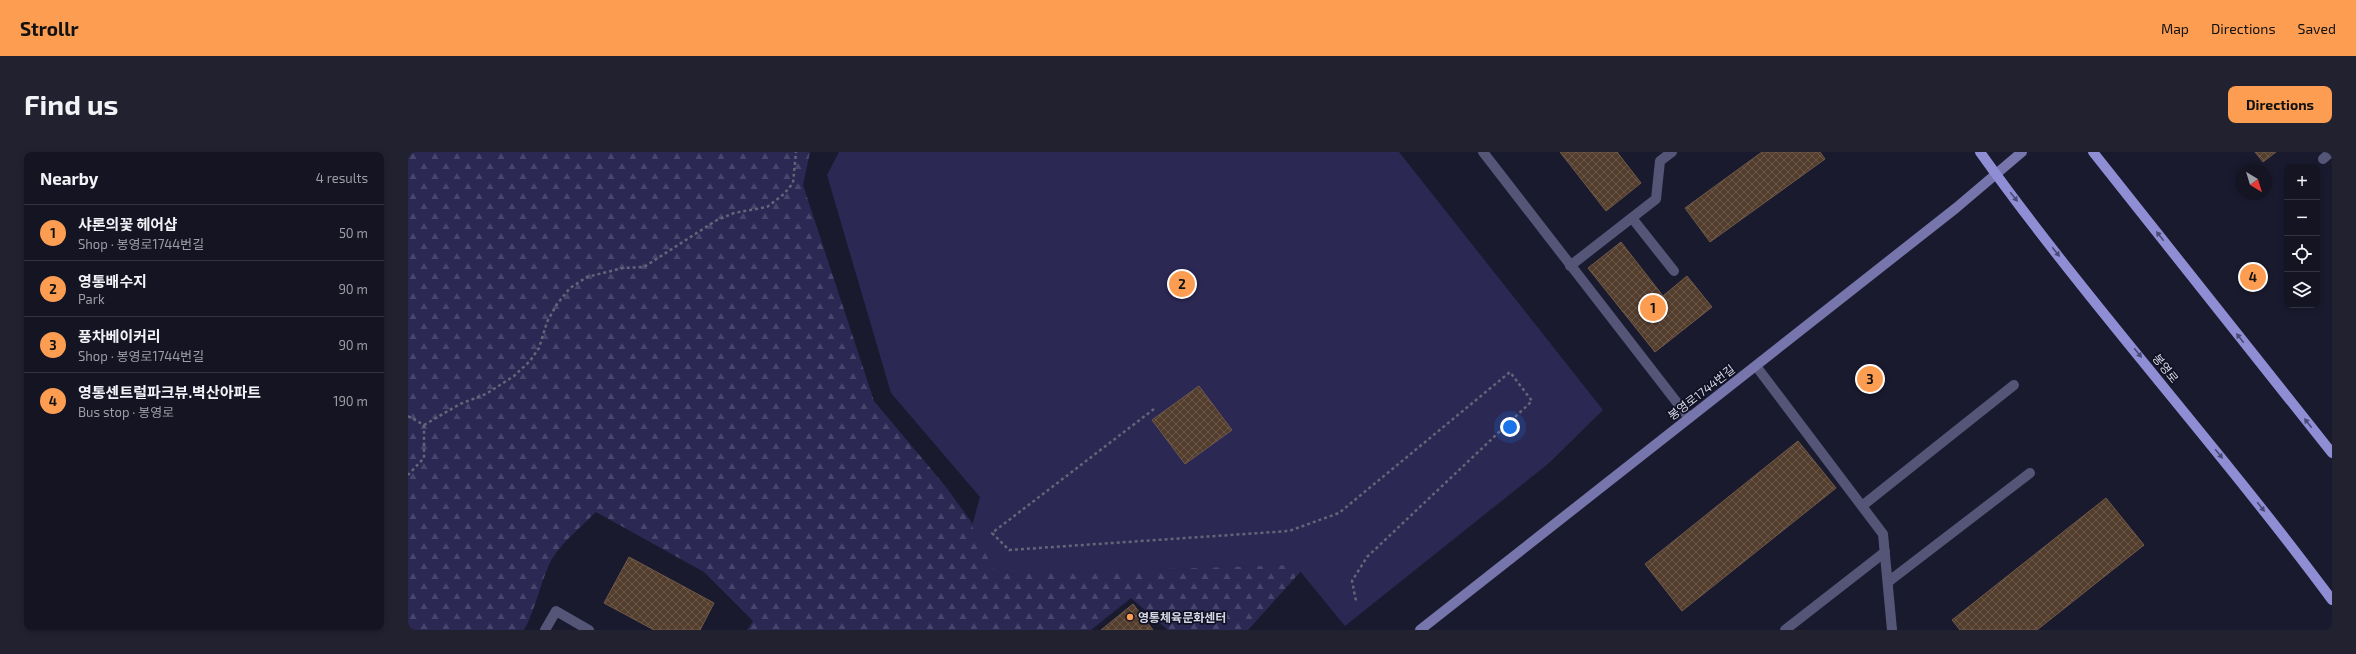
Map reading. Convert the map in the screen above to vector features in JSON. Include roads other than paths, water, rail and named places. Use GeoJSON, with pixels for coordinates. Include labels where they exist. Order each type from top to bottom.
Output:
{"type":"FeatureCollection","features":[{"type":"Feature","properties":{"kind":"main road","name":"봉영로"},"geometry":{"type":"LineString","coordinates":[[1980,152],[2332,600]]}},
{"type":"Feature","properties":{"kind":"main road"},"geometry":{"type":"LineString","coordinates":[[2093,152],[2332,453]]}},
{"type":"Feature","properties":{"kind":"street","name":"봉영로1744번길"},"geometry":{"type":"LineString","coordinates":[[1420,630],[1756,366],[2022,152]]}},
{"type":"Feature","properties":{"kind":"lane"},"geometry":{"type":"LineString","coordinates":[[1483,152],[1689,418]]}},
{"type":"Feature","properties":{"kind":"lane"},"geometry":{"type":"LineString","coordinates":[[1570,266],[1656,199],[1660,161],[1672,152]]}},
{"type":"Feature","properties":{"kind":"lane"},"geometry":{"type":"LineString","coordinates":[[2323,158],[2331,152]]}},
{"type":"Feature","properties":{"kind":"lane"},"geometry":{"type":"LineString","coordinates":[[1632,218],[1674,271]]}},
{"type":"Feature","properties":{"kind":"lane"},"geometry":{"type":"LineString","coordinates":[[1756,366],[1883,534],[1892,630]]}},
{"type":"Feature","properties":{"kind":"lane"},"geometry":{"type":"LineString","coordinates":[[1862,506],[2014,385]]}},
{"type":"Feature","properties":{"kind":"lane"},"geometry":{"type":"LineString","coordinates":[[1888,582],[2030,473]]}},
{"type":"Feature","properties":{"kind":"lane"},"geometry":{"type":"LineString","coordinates":[[1785,630],[1885,552]]}},
{"type":"Feature","properties":{"kind":"lane"},"geometry":{"type":"LineString","coordinates":[[545,630],[556,611],[589,630]]}},
{"type":"Feature","properties":{"kind":"place","name":"영통센트럴파크뷰.벽산아파트"},"geometry":{"type":"Point","coordinates":[2253,277]}},
{"type":"Feature","properties":{"kind":"place","name":"영통배수지"},"geometry":{"type":"Point","coordinates":[1182,284]}},
{"type":"Feature","properties":{"kind":"place","name":"샤론의꽃 헤어샵"},"geometry":{"type":"Point","coordinates":[1653,308]}},
{"type":"Feature","properties":{"kind":"place","name":"풍차베이커리"},"geometry":{"type":"Point","coordinates":[1870,379]}},
{"type":"Feature","properties":{"kind":"place","name":"영통체육문화센터"},"geometry":{"type":"Point","coordinates":[1130,617]}}]}
